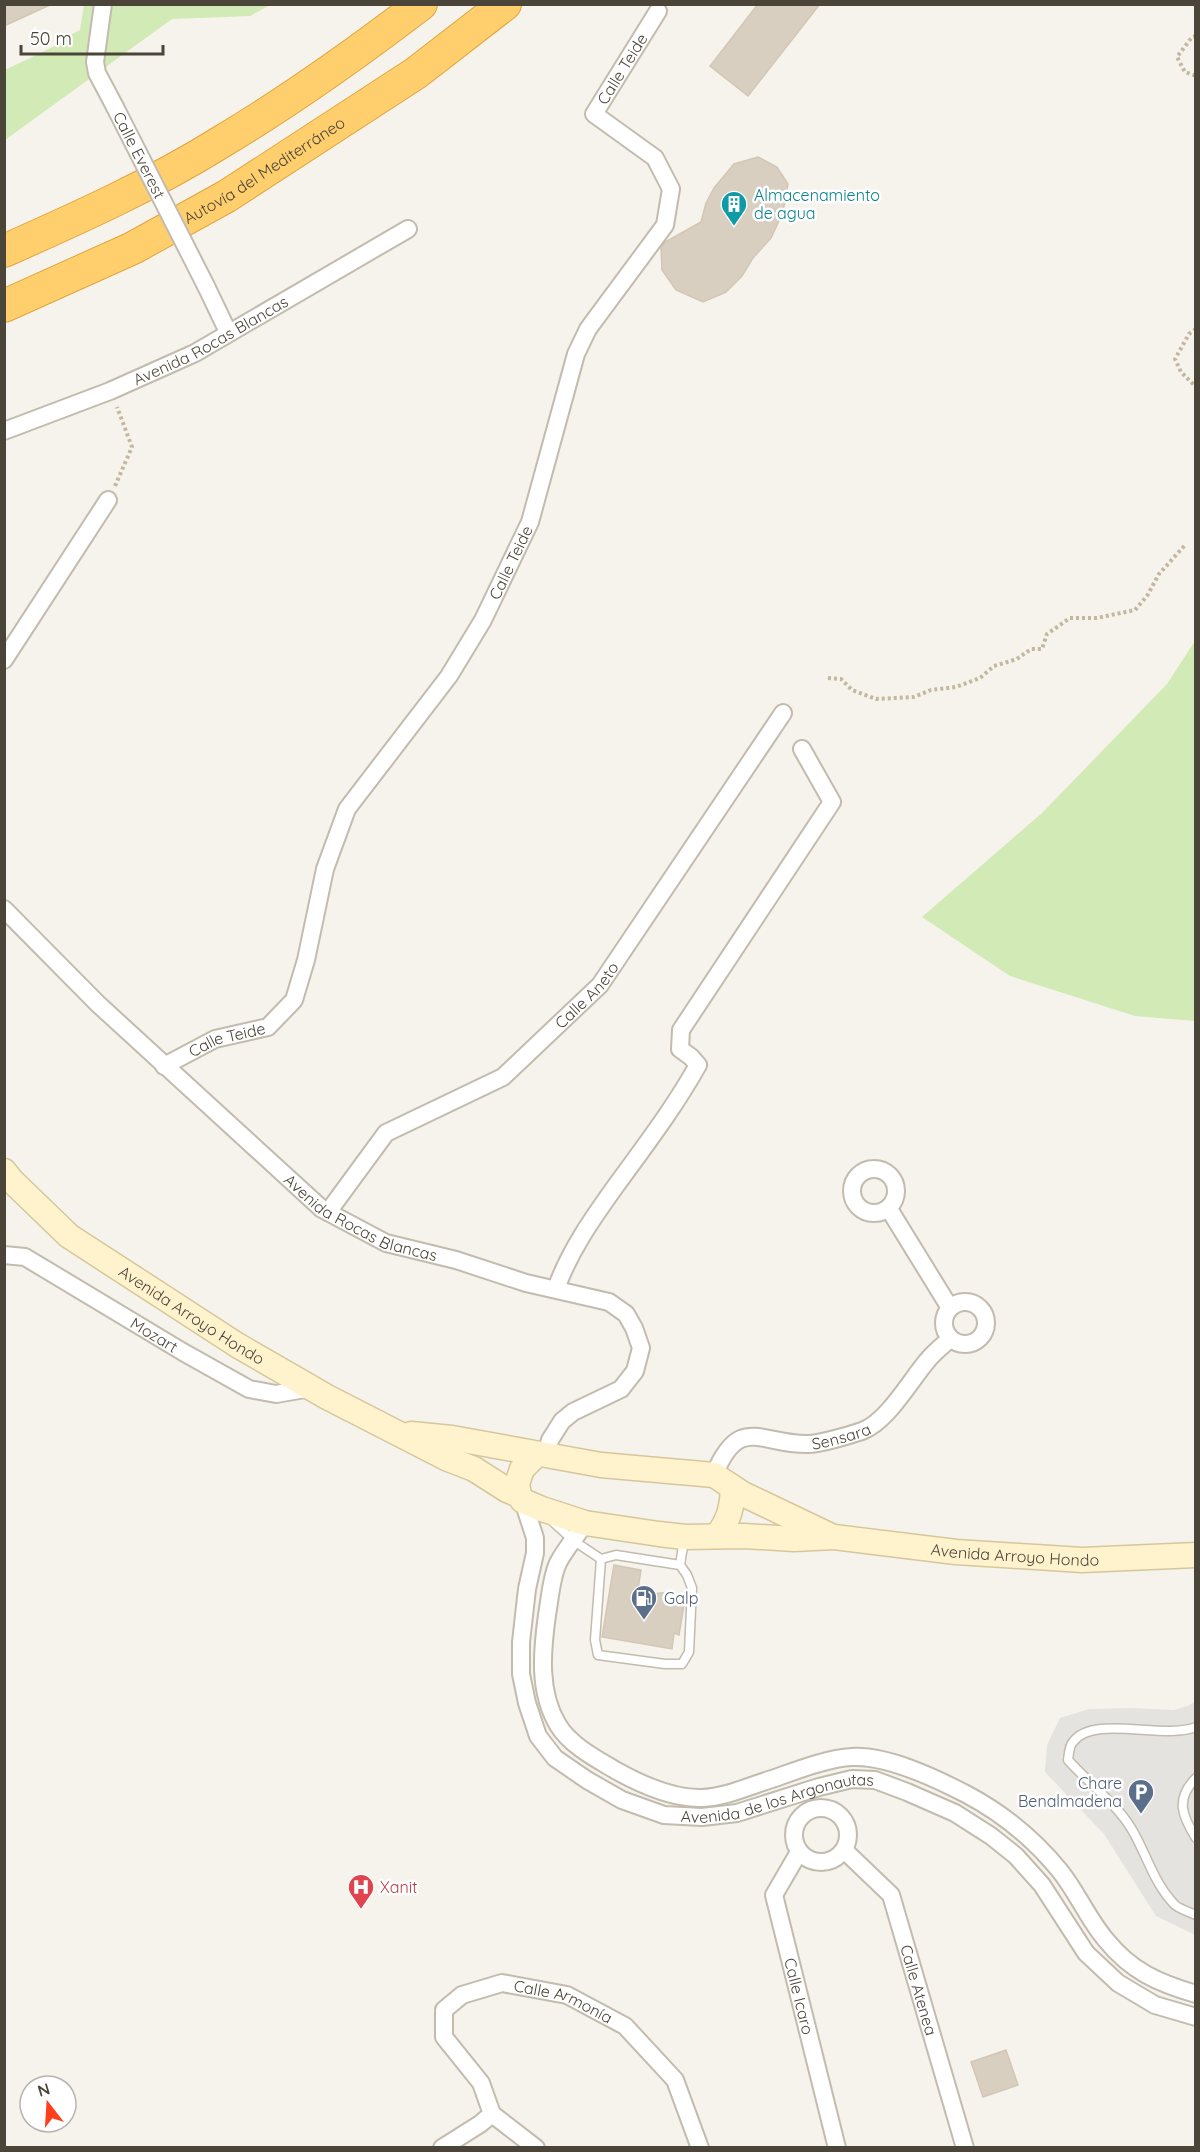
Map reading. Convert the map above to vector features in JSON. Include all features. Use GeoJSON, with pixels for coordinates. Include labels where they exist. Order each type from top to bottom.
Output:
{"type":"FeatureCollection","features":[{"type":"Feature","properties":{"kind":"highway"},"geometry":{"type":"LineString","coordinates":[[4,251],[107,205],[221,143],[350,58],[421,4]]}},
{"type":"Feature","properties":{"kind":"highway","name":"Autovía del Mediterráneo"},"geometry":{"type":"LineString","coordinates":[[4,306],[133,248],[226,196],[416,73],[505,4]]}},
{"type":"Feature","properties":{"kind":"main road","name":"Avenida Arroyo Hondo"},"geometry":{"type":"LineString","coordinates":[[4,1171],[69,1236],[237,1345],[311,1388],[448,1459],[474,1469],[580,1532],[685,1537],[794,1539],[834,1537],[956,1552],[1082,1560],[1196,1555]]}},
{"type":"Feature","properties":{"kind":"main road","name":"Avenida Arroyo Hondo"},"geometry":{"type":"LineString","coordinates":[[398,1433],[452,1438],[601,1465],[724,1482],[795,1520],[834,1537]]}},
{"type":"Feature","properties":{"kind":"main road"},"geometry":{"type":"LineString","coordinates":[[528,1502],[517,1484],[522,1469],[541,1454]]}},
{"type":"Feature","properties":{"kind":"main road"},"geometry":{"type":"LineString","coordinates":[[717,1536],[727,1522],[732,1506],[724,1482]]}},
{"type":"Feature","properties":{"kind":"street","name":"Calle Everest"},"geometry":{"type":"LineString","coordinates":[[103,4],[95,63],[98,73],[228,333]]}},
{"type":"Feature","properties":{"kind":"street","name":"Calle Teide"},"geometry":{"type":"LineString","coordinates":[[164,1066],[214,1039],[268,1027],[294,1000],[306,960],[325,868],[347,809],[449,676],[483,620],[530,522],[576,354],[588,329],[665,225],[671,189],[654,158],[594,114],[658,11]]}},
{"type":"Feature","properties":{"kind":"street","name":"Avenida Rocas Blancas"},"geometry":{"type":"LineString","coordinates":[[4,431],[110,391],[195,352],[408,229]]}},
{"type":"Feature","properties":{"kind":"street"},"geometry":{"type":"LineString","coordinates":[[4,660],[108,500]]}},
{"type":"Feature","properties":{"kind":"street","name":"Calle Aneto"},"geometry":{"type":"LineString","coordinates":[[328,1212],[386,1133],[503,1077],[600,985],[783,713]]}},
{"type":"Feature","properties":{"kind":"street"},"geometry":{"type":"LineString","coordinates":[[556,1289],[563,1268],[596,1214],[682,1094],[698,1065],[692,1057],[680,1049],[681,1030],[832,802],[802,749]]}},
{"type":"Feature","properties":{"kind":"street","name":"Avenida Rocas Blancas"},"geometry":{"type":"LineString","coordinates":[[4,909],[98,1004],[321,1209],[386,1243],[456,1260],[526,1283],[609,1302],[626,1314],[641,1348],[635,1371],[621,1389],[573,1412],[562,1421],[541,1454]]}},
{"type":"Feature","properties":{"kind":"street"},"geometry":{"type":"LineString","coordinates":[[889,1209],[950,1308]]}},
{"type":"Feature","properties":{"kind":"street","name":"Mozart"},"geometry":{"type":"LineString","coordinates":[[4,1255],[25,1257],[249,1389],[276,1394],[311,1388]]}},
{"type":"Feature","properties":{"kind":"street"},"geometry":{"type":"LineString","coordinates":[[963,1302],[970,1303],[981,1310],[986,1323],[982,1336],[970,1344],[956,1343],[950,1339],[944,1327],[944,1320],[950,1308],[963,1302]]}},
{"type":"Feature","properties":{"kind":"street","name":"Sensara"},"geometry":{"type":"LineString","coordinates":[[724,1482],[723,1455],[731,1444],[751,1436],[809,1444],[865,1430],[893,1407],[928,1359],[950,1339]]}},
{"type":"Feature","properties":{"kind":"street","name":"Avenida de los Argonautas"},"geometry":{"type":"LineString","coordinates":[[528,1502],[536,1538],[521,1642],[521,1674],[527,1703],[538,1736],[555,1758],[622,1800],[664,1815],[702,1817],[737,1813],[852,1779],[875,1780],[907,1792],[955,1813],[991,1836],[1016,1856],[1042,1885],[1086,1953],[1118,1983],[1155,2005],[1196,2017]]}},
{"type":"Feature","properties":{"kind":"street","name":"Avenida de los Argonautas"},"geometry":{"type":"LineString","coordinates":[[580,1532],[557,1565],[544,1639],[542,1670],[547,1697],[558,1725],[574,1743],[633,1780],[668,1793],[701,1798],[734,1792],[813,1766],[851,1757],[879,1759],[915,1771],[966,1794],[1006,1818],[1061,1872],[1105,1940],[1131,1965],[1162,1984],[1196,1995]]}},
{"type":"Feature","properties":{"kind":"street"},"geometry":{"type":"LineString","coordinates":[[828,1809],[836,1783]]}},
{"type":"Feature","properties":{"kind":"street"},"geometry":{"type":"LineString","coordinates":[[783,1799],[801,1818]]}},
{"type":"Feature","properties":{"kind":"street"},"geometry":{"type":"LineString","coordinates":[[819,1808],[828,1809],[837,1813],[843,1820],[848,1828],[848,1838],[844,1850],[838,1857],[824,1862],[815,1862],[799,1852],[794,1835],[796,1826],[808,1812],[819,1808]]}},
{"type":"Feature","properties":{"kind":"street","name":"Calle Atenea"},"geometry":{"type":"LineString","coordinates":[[844,1850],[891,1895],[965,2148]]}},
{"type":"Feature","properties":{"kind":"street","name":"Calle Icaro"},"geometry":{"type":"LineString","coordinates":[[799,1852],[774,1895],[837,2148]]}},
{"type":"Feature","properties":{"kind":"street","name":"Calle Armonía"},"geometry":{"type":"LineString","coordinates":[[492,2114],[481,2083],[444,2037],[444,2010],[462,1995],[502,1983],[567,1995],[625,2026],[675,2080],[700,2148]]}},
{"type":"Feature","properties":{"kind":"street"},"geometry":{"type":"LineString","coordinates":[[442,2148],[492,2114],[536,2148]]}},
{"type":"Feature","properties":{"kind":"lane"},"geometry":{"type":"LineString","coordinates":[[580,1532],[601,1559],[595,1640],[598,1655],[665,1664],[682,1664],[690,1652],[692,1588],[680,1565],[685,1537]]}},
{"type":"Feature","properties":{"kind":"lane"},"geometry":{"type":"LineString","coordinates":[[601,1559],[616,1555],[680,1565]]}},
{"type":"Feature","properties":{"kind":"lane"},"geometry":{"type":"LineString","coordinates":[[1196,1727],[1187,1730],[1140,1731],[1104,1727],[1082,1732],[1071,1743],[1068,1760],[1121,1813],[1143,1848],[1155,1878],[1176,1906],[1196,1915]]}},
{"type":"Feature","properties":{"kind":"lane"},"geometry":{"type":"LineString","coordinates":[[1196,1778],[1188,1785],[1182,1805],[1185,1821],[1196,1838]]}},
{"type":"Feature","properties":{"kind":"path"},"geometry":{"type":"LineString","coordinates":[[1196,36],[1192,37],[1177,57],[1185,72],[1196,76]]}},
{"type":"Feature","properties":{"kind":"path"},"geometry":{"type":"LineString","coordinates":[[1196,329],[1188,334],[1175,359],[1181,372],[1196,387]]}},
{"type":"Feature","properties":{"kind":"path"},"geometry":{"type":"LineString","coordinates":[[108,500],[132,447],[110,391]]}},
{"type":"Feature","properties":{"kind":"path"},"geometry":{"type":"LineString","coordinates":[[828,678],[841,679],[852,690],[876,699],[914,697],[931,690],[956,687],[980,678],[994,666],[1017,659],[1031,649],[1042,649],[1047,634],[1070,618],[1097,618],[1135,610],[1147,596],[1159,574],[1186,544]]}},
{"type":"Feature","properties":{"kind":"green space"},"geometry":{"type":"Polygon","coordinates":[[[84,5],[270,5],[250,16],[172,19],[5,140],[5,70],[63,42],[64,38],[80,30],[84,5]]]}},
{"type":"Feature","properties":{"kind":"green space"},"geometry":{"type":"Polygon","coordinates":[[[1195,641],[1195,1021],[1135,1016],[1010,976],[922,917],[1042,813],[1167,684],[1195,641]]]}},
{"type":"Feature","properties":{"kind":"shaded area","name":"Chare Benalmadena"},"geometry":{"type":"Polygon","coordinates":[[[1195,1701],[1195,1935],[1156,1916],[1104,1834],[1045,1772],[1047,1745],[1060,1718],[1089,1709],[1174,1710],[1195,1701]]]}},
{"type":"Feature","properties":{"kind":"building"},"geometry":{"type":"Polygon","coordinates":[[[4,4],[52,4],[4,26],[4,4]]]}},
{"type":"Feature","properties":{"kind":"building"},"geometry":{"type":"Polygon","coordinates":[[[758,4],[820,4],[748,96],[710,66],[758,4]]]}},
{"type":"Feature","properties":{"kind":"building","name":"Almacenamiento de agua"},"geometry":{"type":"Polygon","coordinates":[[[758,157],[777,167],[788,184],[783,212],[771,238],[753,258],[742,276],[726,292],[703,302],[676,290],[662,270],[661,248],[665,242],[701,222],[706,203],[714,188],[734,164],[758,157]]]}},
{"type":"Feature","properties":{"kind":"building"},"geometry":{"type":"Polygon","coordinates":[[[614,1565],[641,1570],[637,1596],[669,1592],[685,1599],[679,1635],[674,1633],[672,1649],[602,1637],[614,1565]]]}},
{"type":"Feature","properties":{"kind":"building"},"geometry":{"type":"Polygon","coordinates":[[[1006,2050],[1018,2085],[983,2097],[971,2062],[1006,2050]]]}},
{"type":"Feature","properties":{"kind":"place","name":"Almacenamiento de agua"},"geometry":{"type":"Point","coordinates":[734,227]}},
{"type":"Feature","properties":{"kind":"place","name":"Galp"},"geometry":{"type":"Point","coordinates":[644,1621]}},
{"type":"Feature","properties":{"kind":"place","name":"Chare Benalmadena"},"geometry":{"type":"Point","coordinates":[1141,1815]}},
{"type":"Feature","properties":{"kind":"place","name":"Xanit"},"geometry":{"type":"Point","coordinates":[361,1910]}}]}
